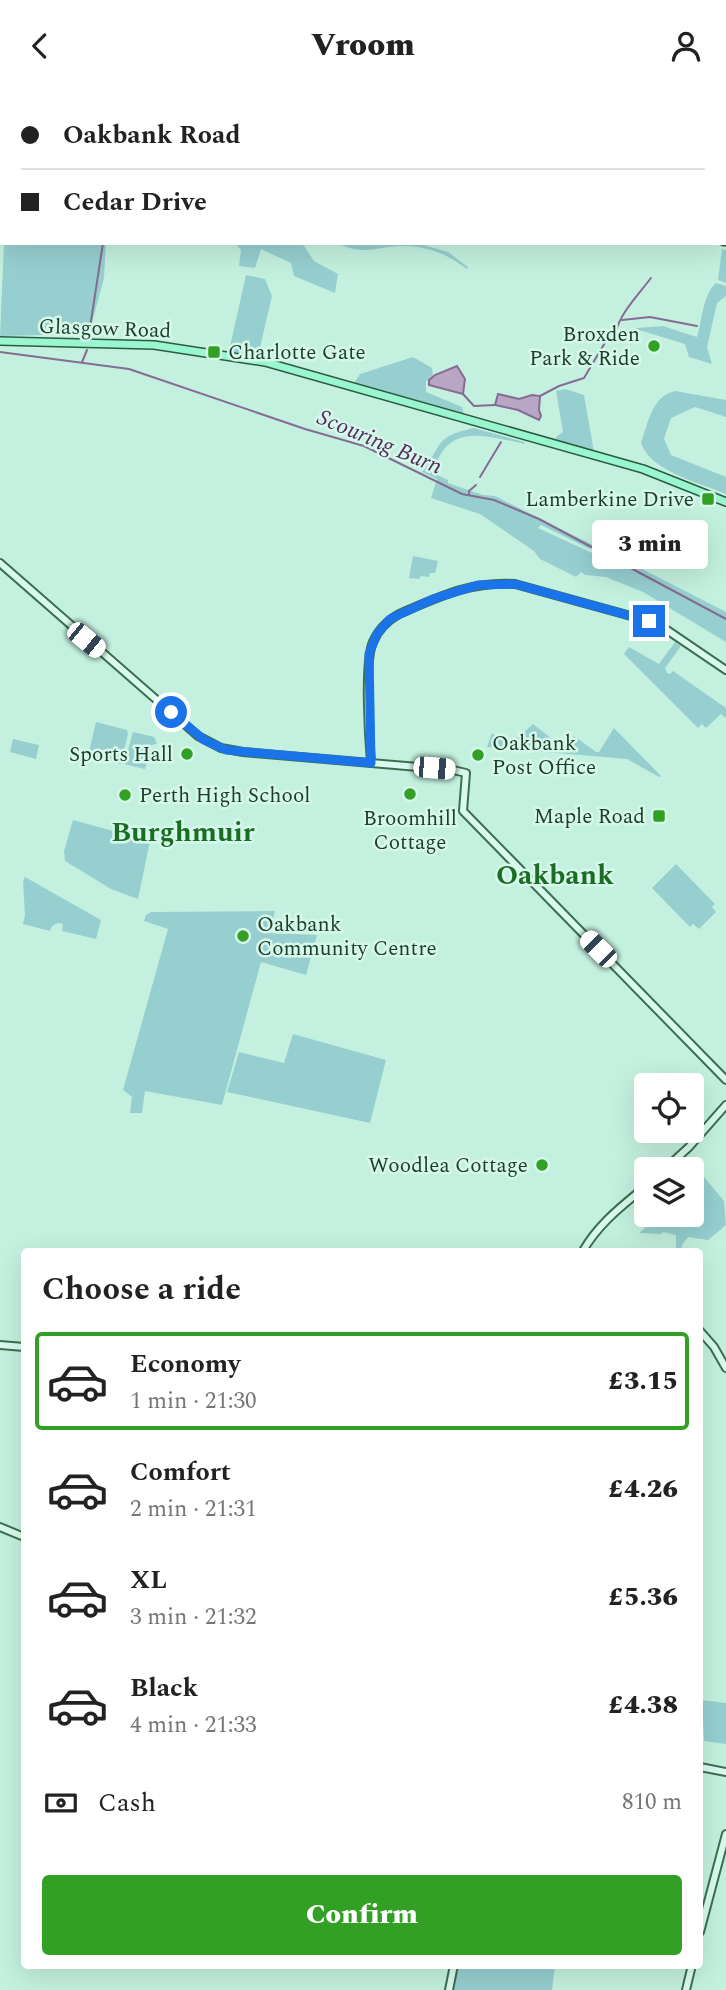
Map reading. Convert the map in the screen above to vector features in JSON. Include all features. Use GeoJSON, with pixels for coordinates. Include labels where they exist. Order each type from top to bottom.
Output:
{"type":"FeatureCollection","features":[{"type":"Feature","properties":{"kind":"main road","name":"Glasgow Road"},"geometry":{"type":"LineString","coordinates":[[0,341],[133,344],[278,365],[621,462],[726,502]]}},
{"type":"Feature","properties":{"kind":"street"},"geometry":{"type":"LineString","coordinates":[[0,563],[211,744],[243,753],[466,773],[463,811],[726,1080]]}},
{"type":"Feature","properties":{"kind":"street"},"geometry":{"type":"LineString","coordinates":[[371,763],[369,654],[372,643],[384,625],[399,614],[460,589],[478,585],[515,584],[649,621],[726,670]]}},
{"type":"Feature","properties":{"kind":"street"},"geometry":{"type":"LineString","coordinates":[[678,1157],[726,1105]]}},
{"type":"Feature","properties":{"kind":"street"},"geometry":{"type":"LineString","coordinates":[[585,1248],[606,1220],[634,1196]]}},
{"type":"Feature","properties":{"kind":"street"},"geometry":{"type":"LineString","coordinates":[[703,1334],[726,1368]]}},
{"type":"Feature","properties":{"kind":"street"},"geometry":{"type":"LineString","coordinates":[[0,1345],[21,1347]]}},
{"type":"Feature","properties":{"kind":"street"},"geometry":{"type":"LineString","coordinates":[[0,1527],[21,1536]]}},
{"type":"Feature","properties":{"kind":"street"},"geometry":{"type":"LineString","coordinates":[[703,1768],[726,1772]]}},
{"type":"Feature","properties":{"kind":"street"},"geometry":{"type":"LineString","coordinates":[[703,1921],[726,1834]]}},
{"type":"Feature","properties":{"kind":"street"},"geometry":{"type":"LineString","coordinates":[[449,1990],[453,1969]]}},
{"type":"Feature","properties":{"kind":"street"},"geometry":{"type":"LineString","coordinates":[[686,1990],[691,1969]]}},
{"type":"Feature","properties":{"kind":"shaded area"},"geometry":{"type":"Polygon","coordinates":[[[4,245],[106,245],[104,278],[89,334],[0,336],[4,245]]]}},
{"type":"Feature","properties":{"kind":"shaded area"},"geometry":{"type":"Polygon","coordinates":[[[237,245],[303,245],[314,261],[338,274],[335,293],[294,276],[291,263],[261,249],[255,268],[239,266],[241,250],[237,245]]]}},
{"type":"Feature","properties":{"kind":"shaded area"},"geometry":{"type":"Polygon","coordinates":[[[342,245],[423,245],[448,252],[468,267],[467,269],[436,251],[419,247],[362,250],[342,245]]]}},
{"type":"Feature","properties":{"kind":"shaded area"},"geometry":{"type":"Polygon","coordinates":[[[722,249],[726,250],[726,283],[718,280],[722,249]]]}},
{"type":"Feature","properties":{"kind":"shaded area"},"geometry":{"type":"Polygon","coordinates":[[[246,275],[265,279],[272,296],[258,356],[229,351],[246,275]]]}},
{"type":"Feature","properties":{"kind":"shaded area"},"geometry":{"type":"Polygon","coordinates":[[[716,283],[726,286],[726,296],[717,303],[707,347],[712,364],[689,357],[685,344],[639,330],[631,336],[636,328],[663,326],[697,337],[706,301],[716,283]]]}},
{"type":"Feature","properties":{"kind":"shaded area"},"geometry":{"type":"Polygon","coordinates":[[[413,357],[432,368],[433,375],[426,381],[426,392],[462,407],[464,414],[354,383],[360,374],[413,357]]]}},
{"type":"Feature","properties":{"kind":"shaded area"},"geometry":{"type":"Polygon","coordinates":[[[457,366],[465,379],[463,394],[429,385],[429,380],[435,375],[457,366]]]}},
{"type":"Feature","properties":{"kind":"shaded area"},"geometry":{"type":"Polygon","coordinates":[[[565,389],[584,395],[594,452],[557,441],[556,437],[563,432],[556,391],[565,389]]]}},
{"type":"Feature","properties":{"kind":"shaded area"},"geometry":{"type":"Polygon","coordinates":[[[675,391],[726,400],[726,417],[695,407],[671,418],[664,439],[671,455],[726,477],[726,494],[665,469],[646,453],[641,443],[656,404],[661,398],[675,391]]]}},
{"type":"Feature","properties":{"kind":"shaded area"},"geometry":{"type":"Polygon","coordinates":[[[498,394],[519,399],[532,395],[540,396],[539,420],[518,410],[495,405],[498,394]]]}},
{"type":"Feature","properties":{"kind":"shaded area"},"geometry":{"type":"Polygon","coordinates":[[[474,428],[525,444],[482,436],[458,439],[448,445],[439,456],[433,473],[448,480],[448,483],[483,495],[495,496],[593,545],[590,549],[541,525],[538,528],[605,559],[611,553],[726,612],[726,642],[643,592],[606,577],[585,575],[581,572],[576,577],[540,559],[534,551],[480,514],[431,498],[437,479],[422,472],[445,438],[474,428]]]}},
{"type":"Feature","properties":{"kind":"shaded area"},"geometry":{"type":"Polygon","coordinates":[[[413,556],[438,561],[435,573],[430,573],[429,577],[421,576],[419,579],[409,578],[413,556]]]}},
{"type":"Feature","properties":{"kind":"shaded area"},"geometry":{"type":"Polygon","coordinates":[[[675,642],[681,646],[665,668],[667,673],[673,671],[726,708],[726,718],[721,714],[706,728],[702,724],[698,728],[624,654],[629,647],[659,664],[675,642]]]}},
{"type":"Feature","properties":{"kind":"shaded area"},"geometry":{"type":"Polygon","coordinates":[[[96,722],[127,730],[121,764],[91,755],[89,752],[96,722]]]}},
{"type":"Feature","properties":{"kind":"shaded area"},"geometry":{"type":"Polygon","coordinates":[[[533,724],[556,742],[569,743],[574,736],[596,752],[599,752],[614,728],[661,776],[627,759],[487,747],[492,733],[508,745],[533,724]]]}},
{"type":"Feature","properties":{"kind":"shaded area"},"geometry":{"type":"Polygon","coordinates":[[[133,732],[154,737],[157,744],[152,745],[145,769],[124,764],[133,732]]]}},
{"type":"Feature","properties":{"kind":"shaded area"},"geometry":{"type":"Polygon","coordinates":[[[13,739],[39,745],[36,759],[10,752],[13,739]]]}},
{"type":"Feature","properties":{"kind":"shaded area"},"geometry":{"type":"Polygon","coordinates":[[[73,820],[150,841],[138,899],[111,889],[65,861],[64,851],[73,820]]]}},
{"type":"Feature","properties":{"kind":"shaded area"},"geometry":{"type":"Polygon","coordinates":[[[676,864],[715,904],[712,907],[716,912],[699,929],[693,924],[690,927],[652,888],[676,864]]]}},
{"type":"Feature","properties":{"kind":"shaded area"},"geometry":{"type":"Polygon","coordinates":[[[25,877],[101,920],[96,939],[62,931],[63,924],[52,926],[50,931],[23,924],[25,877]]]}},
{"type":"Feature","properties":{"kind":"shaded area"},"geometry":{"type":"Polygon","coordinates":[[[275,911],[269,933],[317,935],[306,975],[261,962],[222,1105],[145,1091],[142,1113],[130,1113],[132,1097],[123,1090],[168,929],[144,921],[146,915],[151,912],[275,911]]]}},
{"type":"Feature","properties":{"kind":"shaded area"},"geometry":{"type":"Polygon","coordinates":[[[293,1034],[386,1060],[370,1123],[227,1092],[239,1052],[284,1063],[293,1034]]]}},
{"type":"Feature","properties":{"kind":"shaded area"},"geometry":{"type":"Polygon","coordinates":[[[704,1177],[724,1201],[726,1225],[708,1240],[688,1237],[682,1248],[676,1248],[676,1235],[663,1232],[639,1233],[646,1227],[704,1227],[704,1177]]]}},
{"type":"Feature","properties":{"kind":"shaded area"},"geometry":{"type":"Polygon","coordinates":[[[703,1700],[726,1703],[726,1744],[704,1741],[703,1700]]]}},
{"type":"Feature","properties":{"kind":"shaded area"},"geometry":{"type":"Polygon","coordinates":[[[455,1969],[555,1969],[552,1990],[452,1990],[455,1969]]]}},
{"type":"Feature","properties":{"kind":"waterway"},"geometry":{"type":"LineString","coordinates":[[89,334],[103,245]]}},
{"type":"Feature","properties":{"kind":"waterway"},"geometry":{"type":"LineString","coordinates":[[540,396],[584,378],[609,336],[615,334],[625,312],[651,278]]}},
{"type":"Feature","properties":{"kind":"waterway"},"geometry":{"type":"LineString","coordinates":[[622,320],[650,317],[697,326]]}},
{"type":"Feature","properties":{"kind":"waterway"},"geometry":{"type":"LineString","coordinates":[[82,362],[87,350]]}},
{"type":"Feature","properties":{"kind":"waterway","name":"Scouring Burn"},"geometry":{"type":"LineString","coordinates":[[0,352],[129,369],[305,429],[364,446],[462,494],[494,500],[539,519],[726,619]]}},
{"type":"Feature","properties":{"kind":"waterway"},"geometry":{"type":"LineString","coordinates":[[463,394],[474,406],[495,405]]}},
{"type":"Feature","properties":{"kind":"waterway"},"geometry":{"type":"LineString","coordinates":[[480,477],[501,442]]}},
{"type":"Feature","properties":{"kind":"waterway"},"geometry":{"type":"LineString","coordinates":[[469,495],[469,491],[476,485]]}},
{"type":"Feature","properties":{"kind":"place","name":"Broxden Park & Ride"},"geometry":{"type":"Point","coordinates":[654,346]}},
{"type":"Feature","properties":{"kind":"place","name":"Charlotte Gate"},"geometry":{"type":"Point","coordinates":[214,352]}},
{"type":"Feature","properties":{"kind":"place","name":"Lamberkine Drive"},"geometry":{"type":"Point","coordinates":[708,499]}},
{"type":"Feature","properties":{"kind":"place","name":"Sports Hall"},"geometry":{"type":"Point","coordinates":[187,754]}},
{"type":"Feature","properties":{"kind":"place","name":"Oakbank Post Office"},"geometry":{"type":"Point","coordinates":[478,755]}},
{"type":"Feature","properties":{"kind":"place","name":"Broomhill Cottage"},"geometry":{"type":"Point","coordinates":[410,794]}},
{"type":"Feature","properties":{"kind":"place","name":"Perth High School"},"geometry":{"type":"Point","coordinates":[125,795]}},
{"type":"Feature","properties":{"kind":"place","name":"Maple Road"},"geometry":{"type":"Point","coordinates":[659,816]}},
{"type":"Feature","properties":{"kind":"place","name":"Oakbank Community Centre"},"geometry":{"type":"Point","coordinates":[243,936]}},
{"type":"Feature","properties":{"kind":"place","name":"Woodlea Cottage"},"geometry":{"type":"Point","coordinates":[542,1165]}},
{"type":"Feature","properties":{"kind":"district","name":"Burghmuir"},"geometry":{"type":"Point","coordinates":[183,831]}},
{"type":"Feature","properties":{"kind":"district","name":"Oakbank"},"geometry":{"type":"Point","coordinates":[555,874]}},
{"type":"Feature","properties":{"kind":"route"},"geometry":{"type":"LineString","coordinates":[[171,712],[198,736],[226,750],[371,763],[369,654],[377,634],[390,619],[399,614],[460,589],[497,583],[532,588],[649,621]]}}]}
